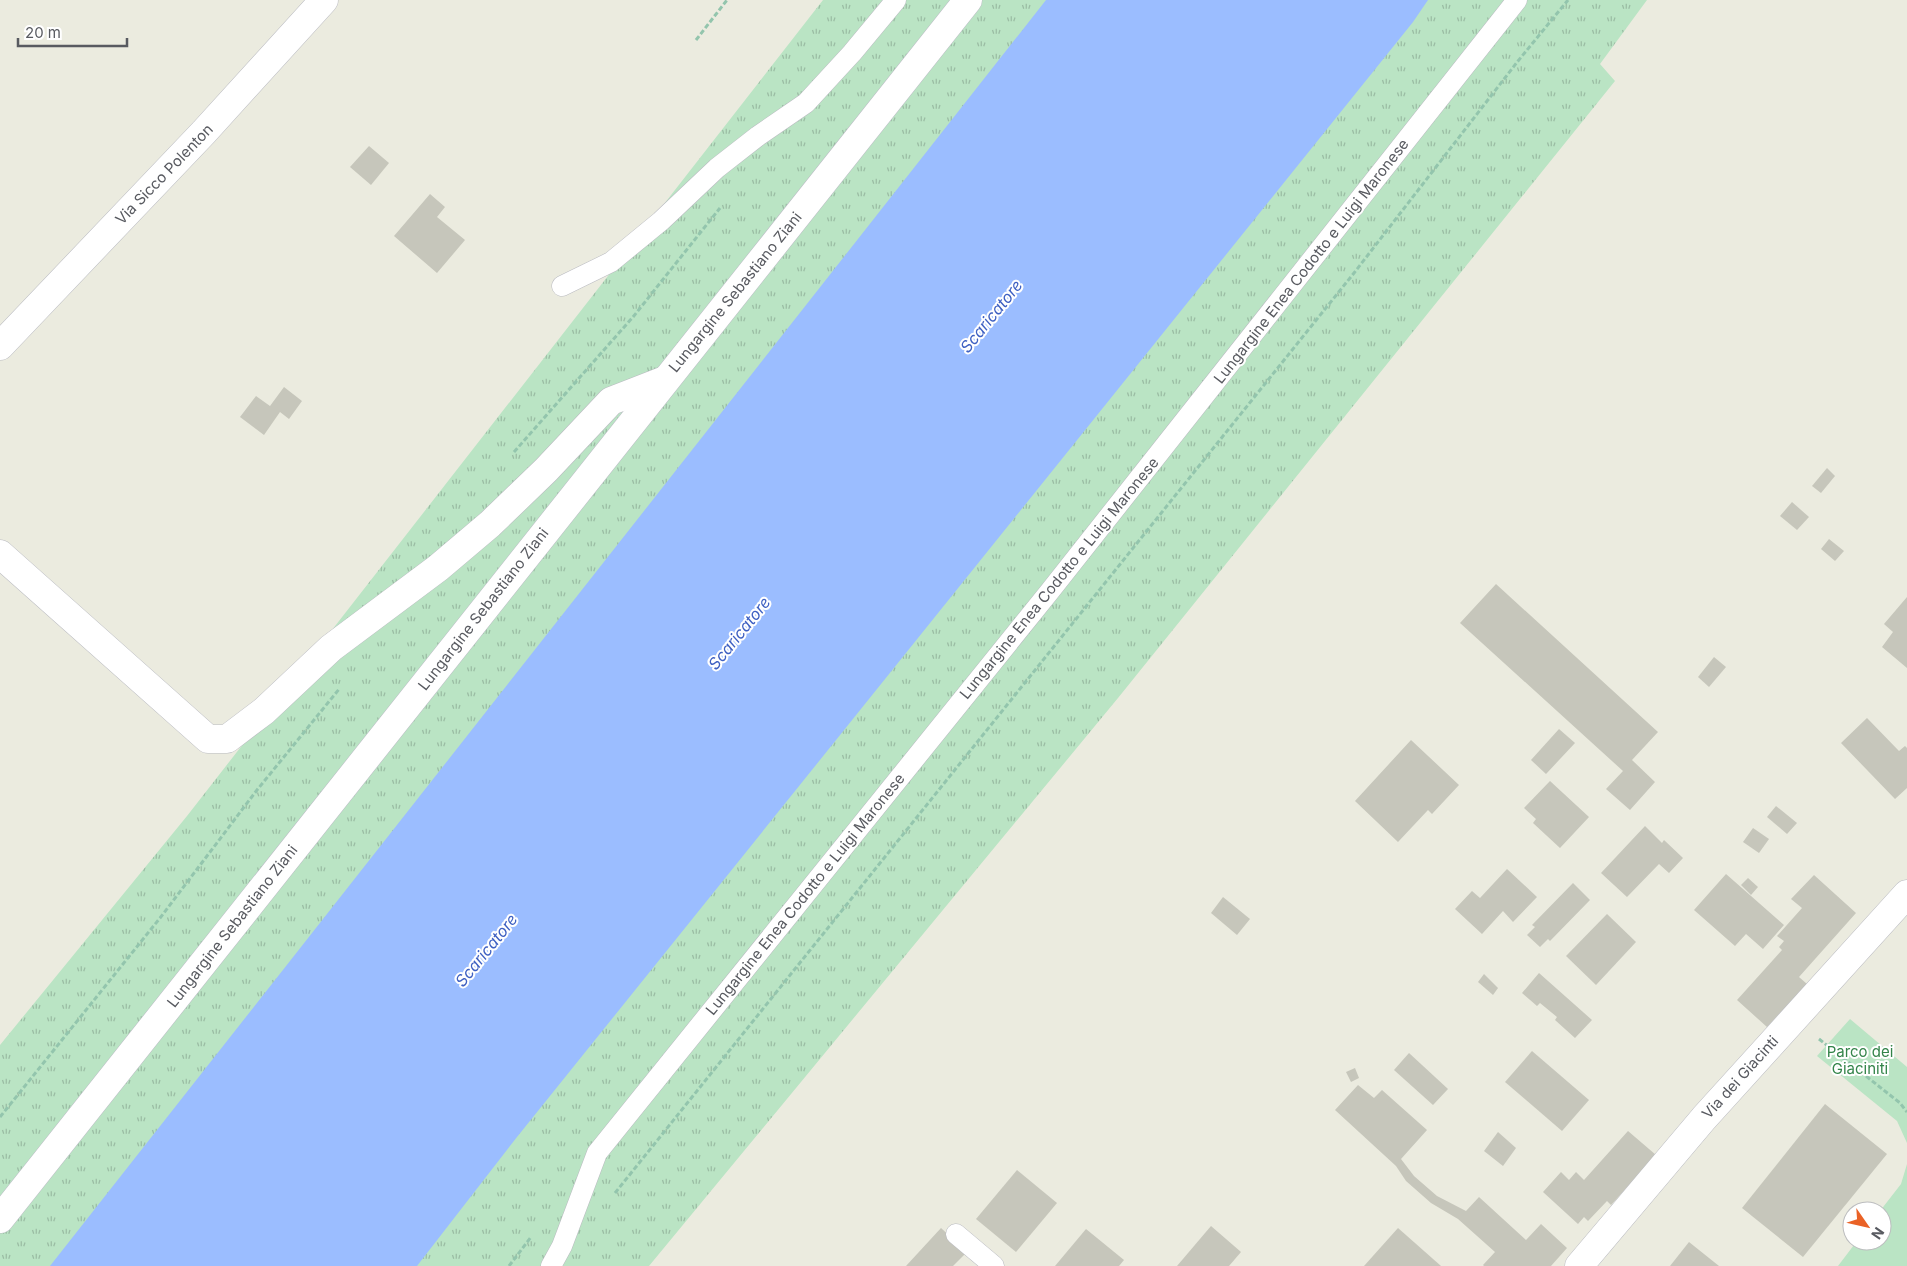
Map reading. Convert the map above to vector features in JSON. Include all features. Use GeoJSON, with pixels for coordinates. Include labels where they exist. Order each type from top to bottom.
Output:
{"type":"FeatureCollection","features":[{"type":"Feature","properties":{"kind":"street","name":"Via Sicco Polenton"},"geometry":{"type":"LineString","coordinates":[[0,346],[204,132],[324,0]]}},
{"type":"Feature","properties":{"kind":"street","name":"Lungargine Sebastiano Ziani"},"geometry":{"type":"LineString","coordinates":[[0,1219],[968,0]]}},
{"type":"Feature","properties":{"kind":"street"},"geometry":{"type":"LineString","coordinates":[[0,554],[208,739],[227,739],[264,711],[331,648],[438,568],[490,524],[546,470],[611,401],[665,380]]}},
{"type":"Feature","properties":{"kind":"street","name":"Via dei Giacinti"},"geometry":{"type":"LineString","coordinates":[[1579,1266],[1704,1118],[1907,894]]}},
{"type":"Feature","properties":{"kind":"lane"},"geometry":{"type":"LineString","coordinates":[[562,286],[611,262],[661,221],[717,168],[758,136],[806,103],[852,53],[896,0]]}},
{"type":"Feature","properties":{"kind":"lane","name":"Lungargine Enea Codotto e Luigi Maronese"},"geometry":{"type":"LineString","coordinates":[[551,1266],[562,1246],[597,1153],[1050,592],[1517,0]]}},
{"type":"Feature","properties":{"kind":"lane"},"geometry":{"type":"LineString","coordinates":[[956,1234],[994,1266]]}},
{"type":"Feature","properties":{"kind":"path"},"geometry":{"type":"LineString","coordinates":[[696,40],[727,0]]}},
{"type":"Feature","properties":{"kind":"path"},"geometry":{"type":"LineString","coordinates":[[610,1198],[1354,273],[1518,61],[1568,0]]}},
{"type":"Feature","properties":{"kind":"path"},"geometry":{"type":"LineString","coordinates":[[508,459],[633,317],[726,200]]}},
{"type":"Feature","properties":{"kind":"path"},"geometry":{"type":"LineString","coordinates":[[0,1117],[160,918],[257,790],[342,685]]}},
{"type":"Feature","properties":{"kind":"path"},"geometry":{"type":"LineString","coordinates":[[1791,1021],[1831,1047],[1900,1103],[1907,1112]]}},
{"type":"Feature","properties":{"kind":"green space"},"geometry":{"type":"Polygon","coordinates":[[[823,0],[1647,0],[1600,64],[1615,81],[1118,698],[649,1266],[0,1266],[0,1045],[187,816],[823,0]]]}},
{"type":"Feature","properties":{"kind":"green space","name":"Parco dei Giaciniti"},"geometry":{"type":"Polygon","coordinates":[[[1850,1019],[1907,1067],[1907,1143],[1897,1121],[1817,1056],[1850,1019]]]}},
{"type":"Feature","properties":{"kind":"green space"},"geometry":{"type":"Polygon","coordinates":[[[1907,1164],[1907,1266],[1838,1266],[1849,1251],[1892,1251],[1892,1201],[1888,1201],[1901,1184],[1907,1164]]]}},
{"type":"Feature","properties":{"kind":"water","name":"Scaricatore"},"geometry":{"type":"Polygon","coordinates":[[[1046,0],[1428,0],[1413,22],[517,1137],[417,1266],[50,1266],[1046,0]]]}},
{"type":"Feature","properties":{"kind":"building"},"geometry":{"type":"Polygon","coordinates":[[[369,146],[389,163],[371,185],[350,167],[369,146]]]}},
{"type":"Feature","properties":{"kind":"building"},"geometry":{"type":"Polygon","coordinates":[[[430,194],[445,207],[437,217],[465,240],[437,273],[394,236],[430,194]]]}},
{"type":"Feature","properties":{"kind":"building"},"geometry":{"type":"Polygon","coordinates":[[[284,387],[302,401],[289,419],[280,412],[264,435],[240,417],[256,396],[270,406],[284,387]]]}},
{"type":"Feature","properties":{"kind":"building"},"geometry":{"type":"Polygon","coordinates":[[[1827,468],[1835,476],[1821,493],[1812,486],[1827,468]]]}},
{"type":"Feature","properties":{"kind":"building"},"geometry":{"type":"Polygon","coordinates":[[[1792,502],[1809,517],[1797,530],[1780,516],[1792,502]]]}},
{"type":"Feature","properties":{"kind":"building"},"geometry":{"type":"Polygon","coordinates":[[[1829,539],[1844,551],[1835,561],[1821,549],[1829,539]]]}},
{"type":"Feature","properties":{"kind":"building"},"geometry":{"type":"Polygon","coordinates":[[[1496,584],[1658,732],[1632,760],[1655,782],[1630,810],[1606,789],[1623,771],[1460,623],[1496,584]]]}},
{"type":"Feature","properties":{"kind":"building"},"geometry":{"type":"Polygon","coordinates":[[[1907,597],[1907,668],[1882,647],[1893,632],[1884,624],[1907,597]]]}},
{"type":"Feature","properties":{"kind":"building"},"geometry":{"type":"Polygon","coordinates":[[[1714,657],[1726,667],[1709,687],[1698,677],[1714,657]]]}},
{"type":"Feature","properties":{"kind":"building"},"geometry":{"type":"Polygon","coordinates":[[[1867,718],[1899,751],[1905,746],[1907,748],[1907,788],[1895,799],[1841,743],[1867,718]]]}},
{"type":"Feature","properties":{"kind":"building"},"geometry":{"type":"Polygon","coordinates":[[[1559,729],[1575,743],[1546,774],[1531,760],[1559,729]]]}},
{"type":"Feature","properties":{"kind":"building"},"geometry":{"type":"Polygon","coordinates":[[[1411,740],[1459,785],[1432,814],[1428,810],[1398,842],[1355,801],[1411,740]]]}},
{"type":"Feature","properties":{"kind":"building"},"geometry":{"type":"Polygon","coordinates":[[[1550,781],[1589,817],[1560,848],[1533,823],[1536,819],[1524,808],[1550,781]]]}},
{"type":"Feature","properties":{"kind":"building"},"geometry":{"type":"Polygon","coordinates":[[[1776,806],[1797,823],[1787,834],[1767,817],[1776,806]]]}},
{"type":"Feature","properties":{"kind":"building"},"geometry":{"type":"Polygon","coordinates":[[[1645,826],[1662,843],[1664,840],[1683,858],[1669,873],[1659,864],[1627,897],[1601,873],[1645,826]]]}},
{"type":"Feature","properties":{"kind":"building"},"geometry":{"type":"Polygon","coordinates":[[[1753,828],[1769,839],[1759,853],[1743,842],[1753,828]]]}},
{"type":"Feature","properties":{"kind":"building"},"geometry":{"type":"Polygon","coordinates":[[[1507,869],[1537,897],[1513,922],[1503,911],[1482,934],[1455,909],[1472,891],[1480,898],[1507,869]]]}},
{"type":"Feature","properties":{"kind":"building"},"geometry":{"type":"Polygon","coordinates":[[[1726,874],[1784,925],[1763,949],[1746,934],[1735,946],[1694,910],[1726,874]]]}},
{"type":"Feature","properties":{"kind":"building"},"geometry":{"type":"Polygon","coordinates":[[[1814,875],[1856,913],[1799,977],[1807,984],[1767,1027],[1737,1000],[1782,950],[1779,947],[1784,941],[1777,936],[1802,908],[1791,899],[1814,875]]]}},
{"type":"Feature","properties":{"kind":"building"},"geometry":{"type":"Polygon","coordinates":[[[1748,878],[1758,887],[1751,895],[1741,885],[1748,878]]]}},
{"type":"Feature","properties":{"kind":"building"},"geometry":{"type":"Polygon","coordinates":[[[1573,883],[1590,900],[1550,941],[1548,939],[1540,947],[1527,935],[1535,927],[1532,925],[1573,883]]]}},
{"type":"Feature","properties":{"kind":"building"},"geometry":{"type":"Polygon","coordinates":[[[1223,897],[1250,919],[1237,935],[1211,913],[1223,897]]]}},
{"type":"Feature","properties":{"kind":"building"},"geometry":{"type":"Polygon","coordinates":[[[1607,914],[1636,942],[1596,985],[1566,956],[1607,914]]]}},
{"type":"Feature","properties":{"kind":"building"},"geometry":{"type":"Polygon","coordinates":[[[1539,973],[1592,1020],[1575,1038],[1555,1020],[1557,1017],[1540,1003],[1537,1006],[1522,993],[1539,973]]]}},
{"type":"Feature","properties":{"kind":"building"},"geometry":{"type":"Polygon","coordinates":[[[1484,974],[1498,988],[1493,995],[1478,982],[1484,974]]]}},
{"type":"Feature","properties":{"kind":"building"},"geometry":{"type":"Polygon","coordinates":[[[1532,1051],[1589,1100],[1562,1131],[1505,1082],[1532,1051]]]}},
{"type":"Feature","properties":{"kind":"building"},"geometry":{"type":"Polygon","coordinates":[[[1409,1053],[1448,1089],[1433,1105],[1394,1070],[1409,1053]]]}},
{"type":"Feature","properties":{"kind":"building"},"geometry":{"type":"Polygon","coordinates":[[[1355,1068],[1359,1078],[1351,1082],[1346,1072],[1355,1068]]]}},
{"type":"Feature","properties":{"kind":"building"},"geometry":{"type":"Polygon","coordinates":[[[1358,1085],[1374,1098],[1382,1090],[1427,1130],[1401,1159],[1414,1176],[1437,1196],[1466,1211],[1479,1197],[1526,1240],[1541,1224],[1567,1248],[1551,1266],[1484,1266],[1495,1252],[1458,1219],[1431,1203],[1406,1181],[1396,1166],[1335,1110],[1358,1085]]]}},
{"type":"Feature","properties":{"kind":"building"},"geometry":{"type":"Polygon","coordinates":[[[1825,1104],[1887,1154],[1849,1201],[1842,1201],[1842,1209],[1803,1257],[1742,1208],[1825,1104]]]}},
{"type":"Feature","properties":{"kind":"building"},"geometry":{"type":"Polygon","coordinates":[[[1628,1131],[1656,1155],[1611,1205],[1607,1201],[1588,1221],[1584,1217],[1578,1224],[1543,1192],[1561,1172],[1569,1180],[1576,1172],[1584,1180],[1628,1131]]]}},
{"type":"Feature","properties":{"kind":"building"},"geometry":{"type":"Polygon","coordinates":[[[1498,1132],[1516,1148],[1503,1166],[1484,1151],[1498,1132]]]}},
{"type":"Feature","properties":{"kind":"building"},"geometry":{"type":"Polygon","coordinates":[[[1017,1170],[1057,1203],[1016,1252],[976,1219],[1017,1170]]]}},
{"type":"Feature","properties":{"kind":"building"},"geometry":{"type":"Polygon","coordinates":[[[1211,1226],[1241,1252],[1229,1266],[1177,1266],[1211,1226]]]}},
{"type":"Feature","properties":{"kind":"building"},"geometry":{"type":"Polygon","coordinates":[[[941,1228],[967,1252],[953,1266],[906,1266],[941,1228]]]}},
{"type":"Feature","properties":{"kind":"building"},"geometry":{"type":"Polygon","coordinates":[[[1398,1228],[1441,1266],[1364,1266],[1398,1228]]]}},
{"type":"Feature","properties":{"kind":"building"},"geometry":{"type":"Polygon","coordinates":[[[1086,1229],[1124,1260],[1119,1266],[1055,1266],[1086,1229]]]}},
{"type":"Feature","properties":{"kind":"building"},"geometry":{"type":"Polygon","coordinates":[[[1689,1242],[1719,1266],[1670,1266],[1689,1242]]]}}]}
